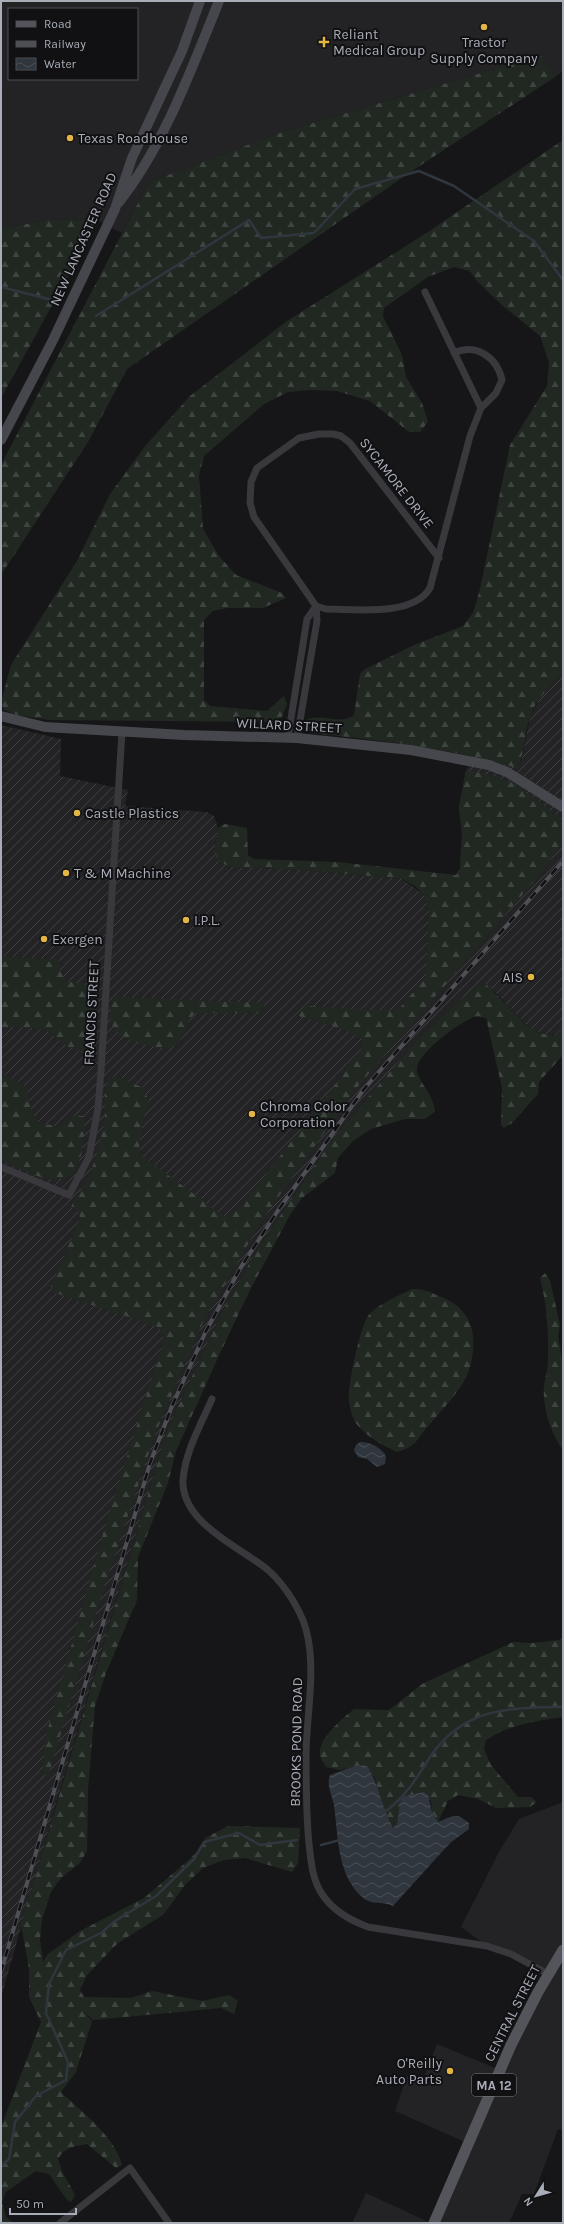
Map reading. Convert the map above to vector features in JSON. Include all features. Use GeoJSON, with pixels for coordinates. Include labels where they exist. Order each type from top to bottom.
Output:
{"type":"FeatureCollection","features":[{"type":"Feature","properties":{"kind":"main road","name":"NEW LANCASTER ROAD"},"geometry":{"type":"LineString","coordinates":[[1,440],[54,340],[114,209],[132,158],[182,51],[200,1]]}},
{"type":"Feature","properties":{"kind":"main road"},"geometry":{"type":"LineString","coordinates":[[114,209],[138,178],[175,105],[219,1]]}},
{"type":"Feature","properties":{"kind":"main road","name":"WILLARD STREET"},"geometry":{"type":"LineString","coordinates":[[1,716],[45,727],[122,732],[292,738],[411,750],[489,766],[507,772],[563,807]]}},
{"type":"Feature","properties":{"kind":"main road","name":"CENTRAL STREET"},"geometry":{"type":"LineString","coordinates":[[434,2223],[511,2045],[548,1974],[563,1950]]}},
{"type":"Feature","properties":{"kind":"street"},"geometry":{"type":"LineString","coordinates":[[425,292],[481,408]]}},
{"type":"Feature","properties":{"kind":"street"},"geometry":{"type":"LineString","coordinates":[[316,606],[326,609],[378,610],[414,602],[422,598],[430,588],[470,436],[481,408],[498,390],[502,380],[489,358],[481,351],[465,349],[454,353]]}},
{"type":"Feature","properties":{"kind":"street","name":"SYCAMORE DRIVE"},"geometry":{"type":"LineString","coordinates":[[316,606],[257,521],[250,503],[251,482],[255,471],[299,438],[329,434],[341,436],[346,440],[439,558]]}},
{"type":"Feature","properties":{"kind":"street"},"geometry":{"type":"LineString","coordinates":[[292,738],[317,621],[316,606]]}},
{"type":"Feature","properties":{"kind":"street"},"geometry":{"type":"LineString","coordinates":[[292,738],[307,619],[316,606]]}},
{"type":"Feature","properties":{"kind":"street","name":"FRANCIS STREET"},"geometry":{"type":"LineString","coordinates":[[1,1167],[69,1195],[89,1156],[98,1108],[122,732]]}},
{"type":"Feature","properties":{"kind":"street","name":"BROOKS POND ROAD"},"geometry":{"type":"LineString","coordinates":[[212,1399],[184,1468],[183,1482],[190,1506],[201,1521],[268,1570],[283,1586],[294,1604],[306,1631],[310,1657],[306,1752],[308,1830],[311,1864],[321,1893],[340,1912],[353,1921],[368,1927],[487,1946],[511,1954],[548,1974]]}},
{"type":"Feature","properties":{"kind":"street"},"geometry":{"type":"LineString","coordinates":[[60,2223],[130,2168],[169,2223]]}},
{"type":"Feature","properties":{"kind":"shaded area"},"geometry":{"type":"Polygon","coordinates":[[[1,1],[563,1],[563,71],[555,77],[541,55],[282,132],[149,182],[122,233],[95,219],[46,220],[1,229],[1,1]]]}},
{"type":"Feature","properties":{"kind":"shaded area"},"geometry":{"type":"Polygon","coordinates":[[[563,673],[563,1027],[555,1036],[540,1033],[529,1028],[495,992],[458,1001],[417,1040],[334,1137],[256,1251],[219,1318],[166,1433],[57,1800],[1,1998],[1,725],[61,739],[60,776],[128,790],[125,806],[207,812],[214,816],[218,828],[214,851],[220,862],[232,867],[303,870],[402,879],[423,894],[449,876],[456,875],[460,869],[462,834],[459,807],[466,770],[477,756],[517,767],[522,758],[530,717],[542,694],[563,673]]]}},
{"type":"Feature","properties":{"kind":"shaded area"},"geometry":{"type":"Polygon","coordinates":[[[563,1802],[563,2130],[558,2129],[534,2194],[522,2194],[509,2223],[434,2223],[469,2144],[395,2111],[407,2076],[422,2082],[437,2044],[500,2070],[548,1974],[487,1946],[461,1927],[499,1852],[519,1819],[563,1802]]]}},
{"type":"Feature","properties":{"kind":"shaded area"},"geometry":{"type":"Polygon","coordinates":[[[366,2193],[431,2223],[352,2223],[366,2193]]]}},
{"type":"Feature","properties":{"kind":"green space"},"geometry":{"type":"Polygon","coordinates":[[[541,55],[555,77],[409,173],[127,369],[88,442],[1,575],[1,465],[149,182],[282,132],[541,55]]]}},
{"type":"Feature","properties":{"kind":"green space"},"geometry":{"type":"Polygon","coordinates":[[[563,140],[563,673],[544,693],[533,710],[528,723],[522,755],[517,768],[441,750],[311,733],[307,729],[306,720],[312,718],[342,719],[354,715],[360,674],[365,669],[414,645],[463,626],[473,613],[480,589],[510,445],[547,386],[549,362],[540,336],[503,306],[477,281],[470,271],[454,267],[428,277],[384,308],[383,316],[402,355],[406,377],[422,403],[428,422],[420,432],[409,432],[370,401],[337,391],[311,390],[288,392],[264,404],[204,456],[199,475],[203,529],[219,556],[236,575],[282,593],[286,598],[263,608],[227,608],[213,611],[204,620],[204,700],[210,706],[267,711],[284,696],[287,704],[282,717],[272,722],[49,720],[17,715],[4,710],[1,702],[11,665],[77,561],[110,494],[146,445],[190,396],[287,321],[428,232],[563,140]]]}},
{"type":"Feature","properties":{"kind":"green space"},"geometry":{"type":"Polygon","coordinates":[[[95,219],[93,231],[1,398],[1,229],[46,220],[95,219]]]}},
{"type":"Feature","properties":{"kind":"green space"},"geometry":{"type":"Polygon","coordinates":[[[466,770],[498,777],[517,785],[563,820],[563,842],[541,873],[354,1091],[262,1220],[204,1320],[156,1432],[104,1587],[48,1777],[44,1774],[43,1764],[46,1735],[106,1523],[164,1340],[162,1332],[156,1326],[52,1292],[51,1286],[80,1218],[79,1212],[71,1208],[73,1202],[90,1175],[98,1149],[105,1121],[105,1094],[108,1079],[116,1076],[144,1088],[149,1103],[143,1119],[139,1145],[142,1156],[224,1216],[237,1211],[341,1078],[363,1046],[362,1039],[348,1031],[299,1016],[300,1010],[306,1006],[389,1011],[398,1010],[426,977],[429,910],[423,894],[415,886],[402,879],[303,870],[232,867],[219,862],[214,851],[218,828],[225,824],[247,828],[248,855],[254,859],[338,862],[456,875],[460,869],[462,834],[459,807],[466,770]]]}},
{"type":"Feature","properties":{"kind":"green space"},"geometry":{"type":"Polygon","coordinates":[[[1,956],[59,960],[60,971],[66,981],[92,986],[95,1000],[92,1048],[86,1054],[68,1047],[45,1030],[17,1026],[1,1029],[1,956]]]}},
{"type":"Feature","properties":{"kind":"green space"},"geometry":{"type":"Polygon","coordinates":[[[486,984],[529,1028],[540,1033],[554,1036],[563,1027],[563,1055],[539,1082],[538,1094],[512,1123],[504,1128],[501,1125],[502,1088],[486,1018],[477,1016],[467,1020],[449,1032],[430,1048],[422,1057],[418,1065],[417,1072],[430,1095],[435,1111],[425,1119],[405,1119],[371,1129],[353,1141],[338,1158],[335,1173],[302,1198],[290,1215],[250,1290],[176,1451],[168,1483],[138,1557],[137,1600],[106,1673],[95,1706],[88,1790],[87,1851],[80,1863],[61,1878],[51,1892],[42,1919],[40,1940],[43,1962],[48,1954],[80,1931],[144,1898],[191,1858],[202,1846],[205,1838],[228,1826],[300,1828],[298,1863],[292,1872],[245,1858],[224,1860],[203,1868],[185,1885],[163,1915],[118,1943],[87,1975],[80,1990],[84,1997],[131,1998],[152,1991],[202,2001],[229,1995],[238,2001],[234,2014],[221,2008],[93,2020],[82,2010],[92,2021],[76,2072],[61,2092],[88,2116],[105,2135],[113,2145],[122,2165],[116,2168],[87,2144],[70,2148],[63,2152],[58,2159],[62,2171],[75,2195],[71,2202],[67,2200],[49,2174],[36,2171],[6,2192],[2,2202],[6,2217],[14,2223],[1,2223],[1,2127],[41,2022],[29,1997],[29,1969],[21,1925],[166,1433],[219,1318],[256,1251],[334,1137],[417,1040],[458,1001],[477,987],[486,984]]]}},
{"type":"Feature","properties":{"kind":"green space"},"geometry":{"type":"Polygon","coordinates":[[[113,997],[262,1003],[264,1007],[260,1012],[256,1013],[197,1013],[189,1020],[183,1035],[177,1044],[172,1047],[158,1048],[129,1039],[115,1030],[110,1018],[113,997]]]}},
{"type":"Feature","properties":{"kind":"green space"},"geometry":{"type":"Polygon","coordinates":[[[1,1073],[22,1084],[27,1091],[32,1113],[40,1123],[60,1127],[74,1116],[84,1116],[85,1128],[82,1150],[77,1166],[70,1175],[61,1179],[50,1179],[25,1171],[1,1160],[1,1073]]]}},
{"type":"Feature","properties":{"kind":"green space"},"geometry":{"type":"Polygon","coordinates":[[[545,1273],[550,1280],[560,1325],[558,1336],[563,1367],[563,1450],[551,1428],[544,1403],[544,1386],[548,1364],[548,1340],[546,1309],[540,1278],[545,1273]]]}},
{"type":"Feature","properties":{"kind":"green space"},"geometry":{"type":"Polygon","coordinates":[[[412,1289],[425,1290],[456,1305],[463,1312],[472,1329],[473,1349],[469,1370],[458,1391],[413,1444],[404,1450],[397,1452],[374,1440],[359,1427],[352,1415],[349,1394],[352,1371],[361,1332],[368,1316],[382,1304],[412,1289]]]}},
{"type":"Feature","properties":{"kind":"green space"},"geometry":{"type":"Polygon","coordinates":[[[563,1637],[563,1717],[513,1727],[486,1740],[484,1749],[491,1765],[518,1797],[531,1797],[537,1802],[530,1807],[496,1808],[478,1799],[458,1795],[448,1801],[438,1822],[432,1812],[431,1800],[401,1797],[397,1824],[393,1828],[385,1813],[374,1777],[363,1765],[340,1770],[326,1767],[321,1759],[320,1749],[322,1743],[338,1723],[354,1709],[389,1710],[422,1684],[513,1642],[532,1643],[559,1640],[563,1637]]]}},
{"type":"Feature","properties":{"kind":"water"},"geometry":{"type":"Polygon","coordinates":[[[360,1442],[371,1444],[381,1450],[386,1456],[385,1464],[377,1467],[367,1459],[358,1457],[354,1450],[356,1445],[360,1442]]]}},
{"type":"Feature","properties":{"kind":"water"},"geometry":{"type":"Polygon","coordinates":[[[364,1765],[368,1767],[372,1774],[393,1828],[397,1824],[401,1797],[424,1792],[428,1795],[432,1812],[438,1822],[457,1816],[469,1823],[469,1829],[450,1843],[393,1906],[368,1901],[360,1895],[352,1886],[347,1876],[340,1853],[334,1805],[329,1786],[330,1775],[352,1767],[364,1765]]]}},
{"type":"Feature","properties":{"kind":"waterway"},"geometry":{"type":"LineString","coordinates":[[96,316],[249,220],[261,238],[314,233],[355,189],[419,171],[454,186],[534,241],[563,280]]}},
{"type":"Feature","properties":{"kind":"waterway"},"geometry":{"type":"LineString","coordinates":[[1,287],[52,300]]}},
{"type":"Feature","properties":{"kind":"waterway"},"geometry":{"type":"LineString","coordinates":[[383,1813],[404,1795],[430,1757],[443,1741],[457,1728],[473,1719],[506,1710],[563,1707]]}},
{"type":"Feature","properties":{"kind":"waterway"},"geometry":{"type":"LineString","coordinates":[[1,2166],[9,2159],[15,2122],[36,2096],[66,2080],[68,2062],[46,2013],[49,1984],[66,1950],[101,1933],[115,1921],[156,1896],[194,1859],[204,1842],[239,1833],[260,1845],[297,1840]]}},
{"type":"Feature","properties":{"kind":"waterway"},"geometry":{"type":"LineString","coordinates":[[321,1845],[340,1840]]}},
{"type":"Feature","properties":{"kind":"railway"},"geometry":{"type":"LineString","coordinates":[[1,1972],[150,1463],[172,1406],[206,1331],[241,1267],[277,1212],[364,1089],[563,861]]}},
{"type":"Feature","properties":{"kind":"place","name":"Tractor Supply Company"},"geometry":{"type":"Point","coordinates":[484,27]}},
{"type":"Feature","properties":{"kind":"place","name":"Reliant Medical Group"},"geometry":{"type":"Point","coordinates":[324,42]}},
{"type":"Feature","properties":{"kind":"place","name":"Texas Roadhouse"},"geometry":{"type":"Point","coordinates":[70,138]}},
{"type":"Feature","properties":{"kind":"place","name":"Castle Plastics"},"geometry":{"type":"Point","coordinates":[77,813]}},
{"type":"Feature","properties":{"kind":"place","name":"T & M Machine"},"geometry":{"type":"Point","coordinates":[66,873]}},
{"type":"Feature","properties":{"kind":"place","name":"I.P.L."},"geometry":{"type":"Point","coordinates":[186,920]}},
{"type":"Feature","properties":{"kind":"place","name":"Exergen"},"geometry":{"type":"Point","coordinates":[44,939]}},
{"type":"Feature","properties":{"kind":"place","name":"AIS"},"geometry":{"type":"Point","coordinates":[531,977]}},
{"type":"Feature","properties":{"kind":"place","name":"Chroma Color Corporation"},"geometry":{"type":"Point","coordinates":[252,1114]}},
{"type":"Feature","properties":{"kind":"place","name":"O'Reilly Auto Parts"},"geometry":{"type":"Point","coordinates":[450,2071]}}]}
